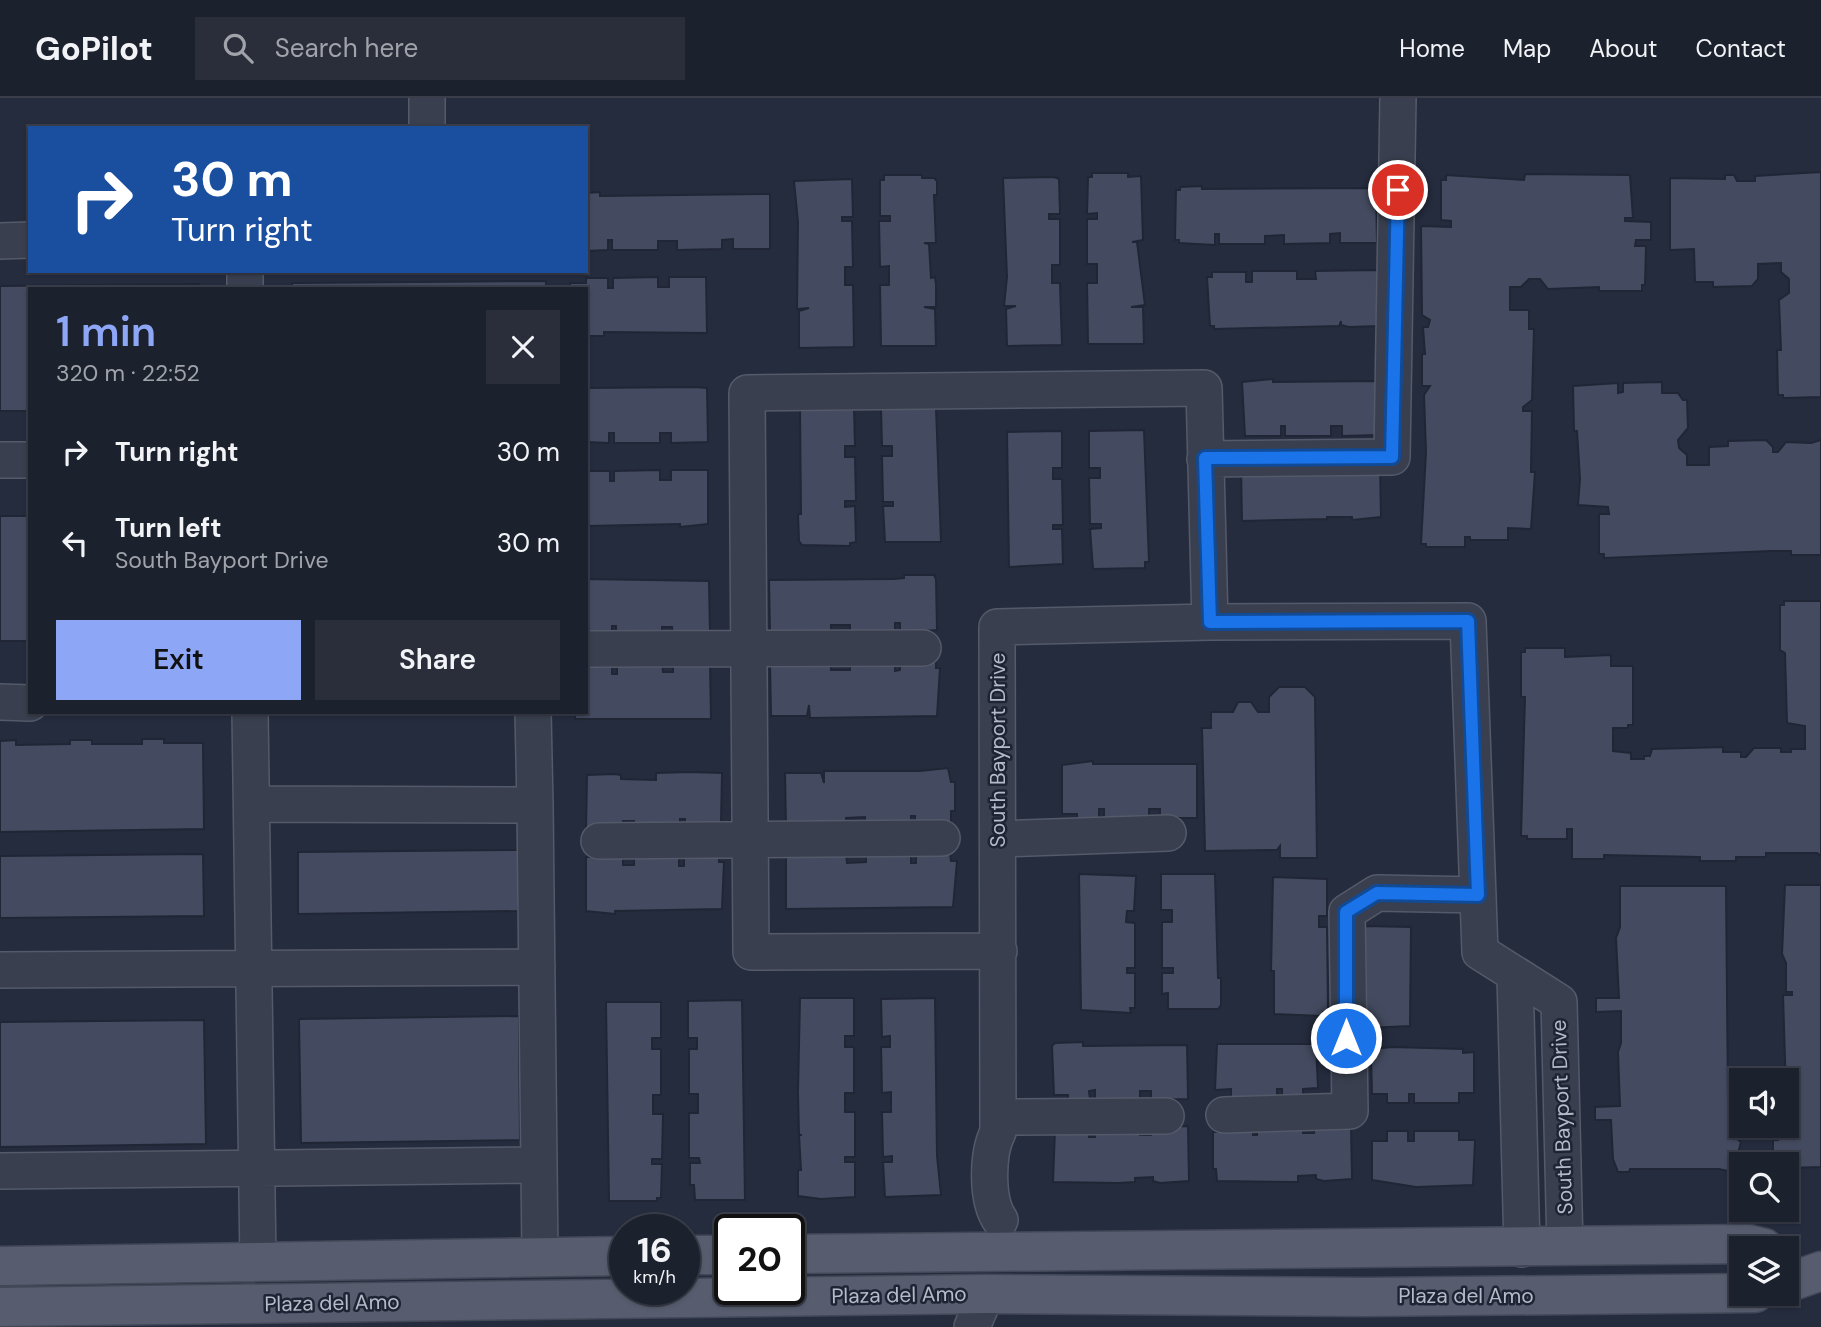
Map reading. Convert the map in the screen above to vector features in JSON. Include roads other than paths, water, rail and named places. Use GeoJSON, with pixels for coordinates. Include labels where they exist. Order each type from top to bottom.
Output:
{"type":"FeatureCollection","features":[{"type":"Feature","properties":{"kind":"main road","name":"Plaza del Amo"},"geometry":{"type":"LineString","coordinates":[[805,1253],[1000,1236],[1522,1249],[1729,1244]]}},
{"type":"Feature","properties":{"kind":"main road"},"geometry":{"type":"LineString","coordinates":[[989,1310],[1000,1236]]}},
{"type":"Feature","properties":{"kind":"main road"},"geometry":{"type":"LineString","coordinates":[[1565,1247],[1567,1295]]}},
{"type":"Feature","properties":{"kind":"main road"},"geometry":{"type":"LineString","coordinates":[[1799,1255],[1821,1260]]}},
{"type":"Feature","properties":{"kind":"main road","name":"Plaza del Amo"},"geometry":{"type":"LineString","coordinates":[[0,1266],[609,1256]]}},
{"type":"Feature","properties":{"kind":"main road"},"geometry":{"type":"LineString","coordinates":[[257,1261],[260,1304]]}},
{"type":"Feature","properties":{"kind":"main road"},"geometry":{"type":"LineString","coordinates":[[1799,1279],[1821,1272]]}},
{"type":"Feature","properties":{"kind":"main road","name":"Plaza del Amo"},"geometry":{"type":"LineString","coordinates":[[0,1307],[260,1304],[989,1310],[1729,1293]]}},
{"type":"Feature","properties":{"kind":"street"},"geometry":{"type":"LineString","coordinates":[[427,98],[427,126]]}},
{"type":"Feature","properties":{"kind":"street"},"geometry":{"type":"LineString","coordinates":[[1205,458],[1392,457],[1398,98]]}},
{"type":"Feature","properties":{"kind":"street"},"geometry":{"type":"LineString","coordinates":[[0,241],[28,240]]}},
{"type":"Feature","properties":{"kind":"street"},"geometry":{"type":"LineString","coordinates":[[999,951],[751,952],[747,393],[1204,388],[1210,622]]}},
{"type":"Feature","properties":{"kind":"street"},"geometry":{"type":"LineString","coordinates":[[0,460],[28,460]]}},
{"type":"Feature","properties":{"kind":"street","name":"South Bayport Drive"},"geometry":{"type":"LineString","coordinates":[[1000,1236],[1007,1207],[1006,1143],[998,1125],[997,627],[1210,622],[1468,621],[1480,952],[1559,1002],[1565,1247]]}},
{"type":"Feature","properties":{"kind":"street"},"geometry":{"type":"LineString","coordinates":[[590,649],[923,648]]}},
{"type":"Feature","properties":{"kind":"street"},"geometry":{"type":"LineString","coordinates":[[0,702],[28,702]]}},
{"type":"Feature","properties":{"kind":"street"},"geometry":{"type":"LineString","coordinates":[[250,714],[257,1261]]}},
{"type":"Feature","properties":{"kind":"street"},"geometry":{"type":"LineString","coordinates":[[533,714],[540,1256]]}},
{"type":"Feature","properties":{"kind":"street"},"geometry":{"type":"LineString","coordinates":[[252,804],[535,805]]}},
{"type":"Feature","properties":{"kind":"street"},"geometry":{"type":"LineString","coordinates":[[998,839],[1168,833]]}},
{"type":"Feature","properties":{"kind":"street"},"geometry":{"type":"LineString","coordinates":[[599,841],[942,838]]}},
{"type":"Feature","properties":{"kind":"street"},"geometry":{"type":"LineString","coordinates":[[1224,1115],[1350,1111],[1346,912],[1377,893],[1478,895]]}},
{"type":"Feature","properties":{"kind":"street"},"geometry":{"type":"LineString","coordinates":[[0,970],[537,967]]}},
{"type":"Feature","properties":{"kind":"street"},"geometry":{"type":"LineString","coordinates":[[1515,975],[1522,1249]]}},
{"type":"Feature","properties":{"kind":"street"},"geometry":{"type":"LineString","coordinates":[[998,1125],[1166,1116]]}},
{"type":"Feature","properties":{"kind":"street"},"geometry":{"type":"LineString","coordinates":[[0,1171],[539,1166]]}}]}
